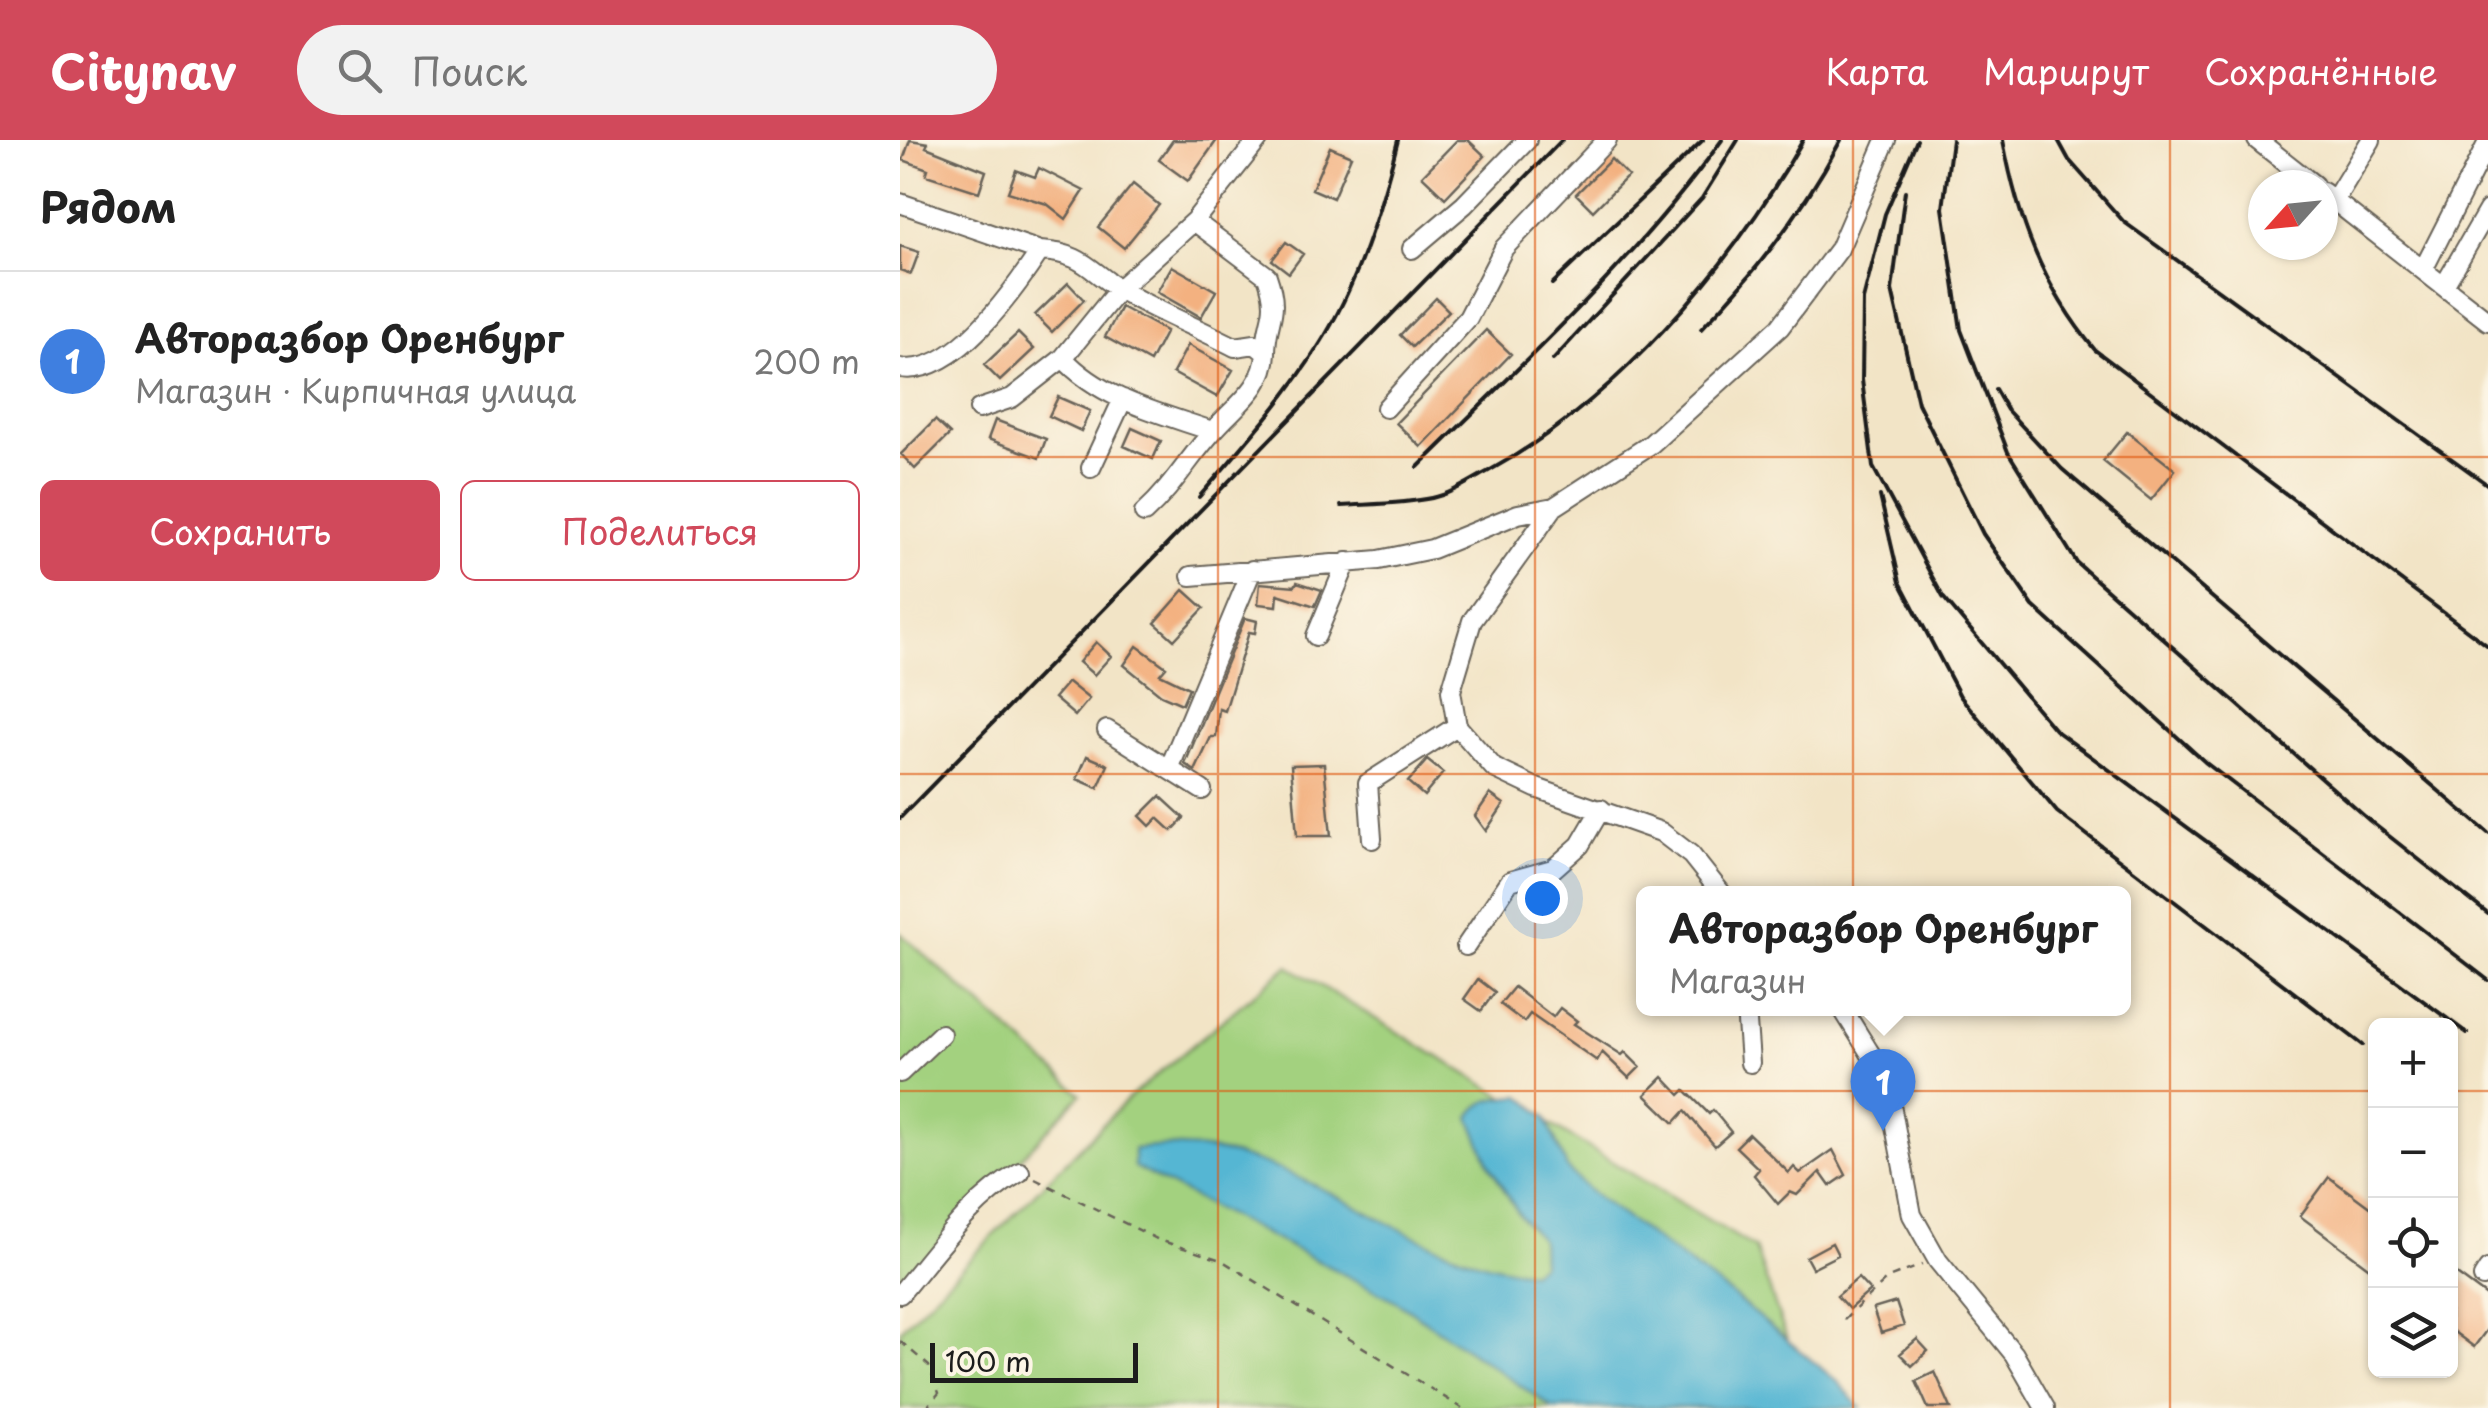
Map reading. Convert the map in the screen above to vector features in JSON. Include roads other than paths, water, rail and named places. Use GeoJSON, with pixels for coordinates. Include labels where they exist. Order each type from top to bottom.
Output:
{"type":"FeatureCollection","features":[{"type":"Feature","properties":{"kind":"street"},"geometry":{"type":"LineString","coordinates":[[979,410],[1012,398],[1063,358],[1120,289],[1194,220],[1258,140]]}},
{"type":"Feature","properties":{"kind":"street"},"geometry":{"type":"LineString","coordinates":[[1412,249],[1464,205],[1527,140]]}},
{"type":"Feature","properties":{"kind":"street"},"geometry":{"type":"LineString","coordinates":[[1386,408],[1468,318],[1504,248],[1608,140]]}},
{"type":"Feature","properties":{"kind":"street"},"geometry":{"type":"LineString","coordinates":[[1716,886],[1691,855],[1661,832],[1536,788],[1494,768],[1458,726],[1451,692],[1472,620],[1554,507],[1651,444],[1780,327],[1840,249],[1886,140]]}},
{"type":"Feature","properties":{"kind":"street"},"geometry":{"type":"LineString","coordinates":[[2257,140],[2295,170]]}},
{"type":"Feature","properties":{"kind":"street"},"geometry":{"type":"LineString","coordinates":[[2338,183],[2370,140]]}},
{"type":"Feature","properties":{"kind":"street"},"geometry":{"type":"LineString","coordinates":[[2423,270],[2488,142]]}},
{"type":"Feature","properties":{"kind":"street"},"geometry":{"type":"LineString","coordinates":[[900,202],[1040,251],[1063,252],[1088,262],[1120,289],[1235,346],[1255,344],[1266,353]]}},
{"type":"Feature","properties":{"kind":"street"},"geometry":{"type":"LineString","coordinates":[[2338,204],[2488,321]]}},
{"type":"Feature","properties":{"kind":"street"},"geometry":{"type":"LineString","coordinates":[[2444,286],[2488,210]]}},
{"type":"Feature","properties":{"kind":"street"},"geometry":{"type":"LineString","coordinates":[[1144,513],[1174,486],[1212,431],[1250,394],[1266,365],[1266,336],[1275,318],[1267,276],[1194,220]]}},
{"type":"Feature","properties":{"kind":"street"},"geometry":{"type":"LineString","coordinates":[[2468,243],[2488,245]]}},
{"type":"Feature","properties":{"kind":"street"},"geometry":{"type":"LineString","coordinates":[[900,368],[918,371],[936,365],[1008,298],[1040,251]]}},
{"type":"Feature","properties":{"kind":"street"},"geometry":{"type":"LineString","coordinates":[[1063,358],[1082,379],[1122,400],[1212,431]]}},
{"type":"Feature","properties":{"kind":"street"},"geometry":{"type":"LineString","coordinates":[[1091,468],[1122,400]]}},
{"type":"Feature","properties":{"kind":"street"},"geometry":{"type":"LineString","coordinates":[[1191,576],[1347,562],[1432,549],[1518,514],[1554,507]]}},
{"type":"Feature","properties":{"kind":"street"},"geometry":{"type":"LineString","coordinates":[[1316,636],[1347,562]]}},
{"type":"Feature","properties":{"kind":"street"},"geometry":{"type":"LineString","coordinates":[[1169,770],[1252,570]]}},
{"type":"Feature","properties":{"kind":"street"},"geometry":{"type":"LineString","coordinates":[[1372,839],[1368,783],[1458,726]]}},
{"type":"Feature","properties":{"kind":"street"},"geometry":{"type":"LineString","coordinates":[[1107,730],[1202,790]]}},
{"type":"Feature","properties":{"kind":"street"},"geometry":{"type":"LineString","coordinates":[[1466,946],[1510,881],[1553,869],[1580,844],[1601,810]]}},
{"type":"Feature","properties":{"kind":"street"},"geometry":{"type":"LineString","coordinates":[[1747,1016],[1750,1063]]}},
{"type":"Feature","properties":{"kind":"street"},"geometry":{"type":"LineString","coordinates":[[1847,1016],[1886,1079],[1912,1215],[1938,1262],[2014,1354],[2046,1408]]}},
{"type":"Feature","properties":{"kind":"street"},"geometry":{"type":"LineString","coordinates":[[900,1074],[941,1034]]}},
{"type":"Feature","properties":{"kind":"street"},"geometry":{"type":"LineString","coordinates":[[900,1294],[956,1228],[1002,1183],[1020,1172]]}},
{"type":"Feature","properties":{"kind":"water"},"geometry":{"type":"Polygon","coordinates":[[[1521,1096],[1545,1116],[1568,1170],[1592,1193],[1732,1295],[1838,1382],[1861,1408],[1553,1408],[1396,1301],[1134,1167],[1134,1149],[1190,1147],[1241,1157],[1290,1174],[1431,1244],[1480,1262],[1531,1272],[1542,1264],[1541,1240],[1520,1216],[1489,1164],[1470,1117],[1486,1102],[1521,1096]]]}},
{"type":"Feature","properties":{"kind":"railway"},"geometry":{"type":"LineString","coordinates":[[1199,497],[1276,406],[1332,323],[1366,247],[1398,140]]}},
{"type":"Feature","properties":{"kind":"railway"},"geometry":{"type":"LineString","coordinates":[[900,818],[1562,140]]}},
{"type":"Feature","properties":{"kind":"railway"},"geometry":{"type":"LineString","coordinates":[[1552,284],[1703,140]]}},
{"type":"Feature","properties":{"kind":"railway"},"geometry":{"type":"LineString","coordinates":[[1418,467],[1616,269],[1722,140]]}},
{"type":"Feature","properties":{"kind":"railway"},"geometry":{"type":"LineString","coordinates":[[1553,360],[1702,198],[1738,140]]}},
{"type":"Feature","properties":{"kind":"railway"},"geometry":{"type":"LineString","coordinates":[[1341,506],[1410,502],[1446,494],[1534,443],[1580,408],[1625,369],[1706,282],[1742,235],[1803,140]]}},
{"type":"Feature","properties":{"kind":"railway"},"geometry":{"type":"LineString","coordinates":[[1701,329],[1778,239],[1841,140]]}},
{"type":"Feature","properties":{"kind":"railway"},"geometry":{"type":"LineString","coordinates":[[1917,140],[1885,214],[1863,300],[1862,380],[1873,467],[1943,597],[2055,730],[2467,1033]]}},
{"type":"Feature","properties":{"kind":"railway"},"geometry":{"type":"LineString","coordinates":[[1952,140],[1943,208],[1961,330],[2008,452],[2077,563],[2370,821],[2488,914]]}},
{"type":"Feature","properties":{"kind":"railway"},"geometry":{"type":"LineString","coordinates":[[2003,140],[2016,198],[2035,251],[2060,301],[2095,350],[2488,646]]}},
{"type":"Feature","properties":{"kind":"railway"},"geometry":{"type":"LineString","coordinates":[[2058,140],[2069,160],[2124,222],[2488,485]]}},
{"type":"Feature","properties":{"kind":"railway"},"geometry":{"type":"LineString","coordinates":[[1905,191],[1892,290],[1918,403],[1983,534],[2033,606],[2206,763],[2488,980]]}},
{"type":"Feature","properties":{"kind":"railway"},"geometry":{"type":"LineString","coordinates":[[1995,389],[2007,410],[2062,469],[2488,833]]}},
{"type":"Feature","properties":{"kind":"railway"},"geometry":{"type":"LineString","coordinates":[[1880,496],[1900,582],[1960,696],[2057,812],[2363,1045]]}},
{"type":"Feature","properties":{"kind":"place","name":"Авторазбор Оренбург"},"geometry":{"type":"Point","coordinates":[1883,1131]}}]}
